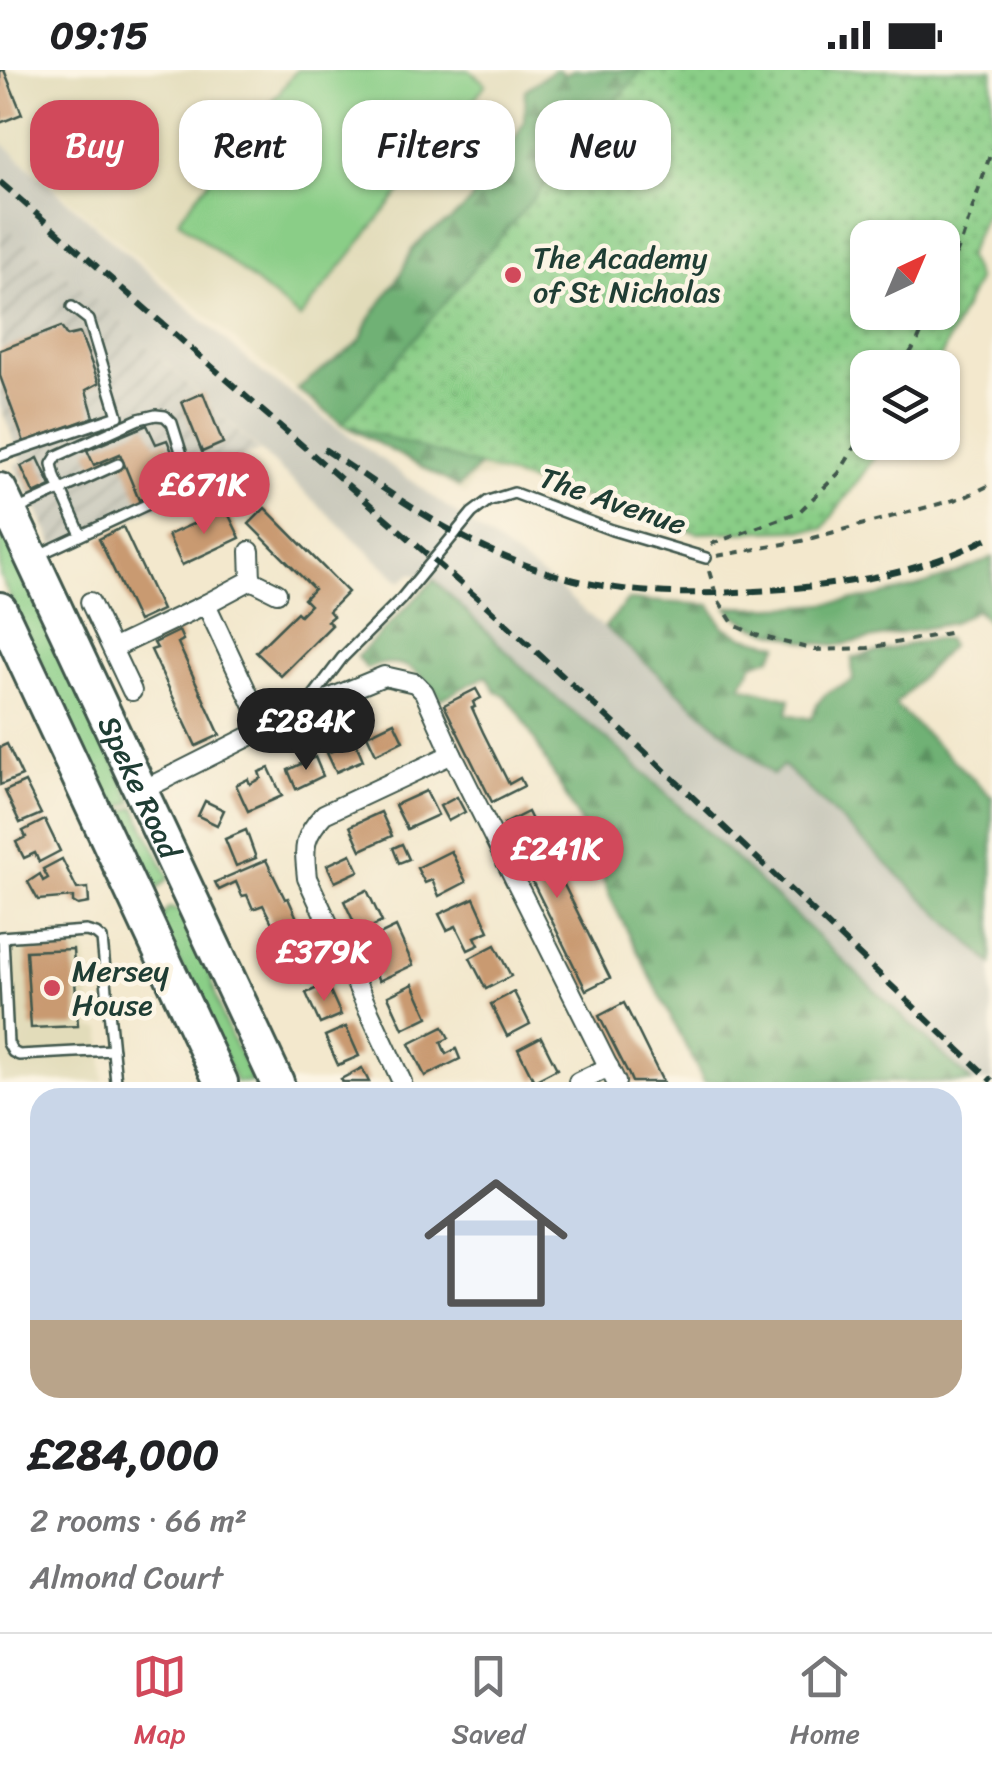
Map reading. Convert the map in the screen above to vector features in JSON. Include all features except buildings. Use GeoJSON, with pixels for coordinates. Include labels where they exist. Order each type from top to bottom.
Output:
{"type":"FeatureCollection","features":[{"type":"Feature","properties":{"kind":"highway","name":"Speke Road"},"geometry":{"type":"LineString","coordinates":[[5,501],[276,1082]]}},
{"type":"Feature","properties":{"kind":"highway","name":"Speke Road"},"geometry":{"type":"LineString","coordinates":[[0,609],[222,1082]]}},
{"type":"Feature","properties":{"kind":"highway"},"geometry":{"type":"LineString","coordinates":[[140,906],[185,886]]}},
{"type":"Feature","properties":{"kind":"street"},"geometry":{"type":"LineString","coordinates":[[250,551],[251,580]]}},
{"type":"Feature","properties":{"kind":"street"},"geometry":{"type":"LineString","coordinates":[[251,580],[277,593]]}},
{"type":"Feature","properties":{"kind":"street"},"geometry":{"type":"LineString","coordinates":[[114,648],[251,580]]}},
{"type":"Feature","properties":{"kind":"street"},"geometry":{"type":"LineString","coordinates":[[90,602],[132,691]]}},
{"type":"Feature","properties":{"kind":"street"},"geometry":{"type":"LineString","coordinates":[[206,604],[264,728]]}},
{"type":"Feature","properties":{"kind":"street"},"geometry":{"type":"LineString","coordinates":[[141,791],[304,709],[384,676],[414,683],[424,692],[612,1074],[578,1082]]}},
{"type":"Feature","properties":{"kind":"street"},"geometry":{"type":"LineString","coordinates":[[402,1082],[307,878],[304,846],[309,830],[324,814],[452,754]]}},
{"type":"Feature","properties":{"kind":"lane"},"geometry":{"type":"LineString","coordinates":[[0,456],[118,416],[89,320],[72,307]]}},
{"type":"Feature","properties":{"kind":"lane"},"geometry":{"type":"LineString","coordinates":[[32,557],[81,535],[185,485],[189,477],[172,423],[165,416],[140,420],[57,456],[52,464],[81,535]]}},
{"type":"Feature","properties":{"kind":"lane"},"geometry":{"type":"LineString","coordinates":[[5,501],[60,490],[118,464]]}},
{"type":"Feature","properties":{"kind":"lane","name":"The Avenue"},"geometry":{"type":"LineString","coordinates":[[304,709],[342,658],[402,600],[472,513],[488,501],[514,493],[612,530],[706,558]]}},
{"type":"Feature","properties":{"kind":"lane"},"geometry":{"type":"LineString","coordinates":[[113,1050],[19,1055],[13,1052],[8,1043],[1,937],[86,931],[102,938],[113,1050],[116,1082]]}},
{"type":"Feature","properties":{"kind":"path"},"geometry":{"type":"LineString","coordinates":[[960,245],[992,149]]}},
{"type":"Feature","properties":{"kind":"path"},"geometry":{"type":"LineString","coordinates":[[689,553],[799,512],[838,473],[850,453]]}},
{"type":"Feature","properties":{"kind":"path","name":"The Avenue"},"geometry":{"type":"LineString","coordinates":[[706,558],[802,541],[965,497],[992,484]]}},
{"type":"Feature","properties":{"kind":"path"},"geometry":{"type":"LineString","coordinates":[[706,558],[723,609],[734,625],[756,635],[815,650],[868,648],[954,632]]}},
{"type":"Feature","properties":{"kind":"shaded area","name":"The Academy of St Nicholas"},"geometry":{"type":"Polygon","coordinates":[[[0,70],[992,70],[881,220],[850,220],[850,330],[868,330],[868,350],[850,350],[850,383],[684,523],[497,476],[473,480],[465,494],[339,423],[274,373],[58,190],[159,190],[159,100],[30,100],[30,166],[0,141],[0,70]]]}},
{"type":"Feature","properties":{"kind":"shaded area"},"geometry":{"type":"Polygon","coordinates":[[[0,141],[30,168],[30,190],[55,190],[260,371],[557,587],[772,775],[782,765],[992,964],[992,1082],[972,1082],[613,744],[544,688],[440,585],[412,573],[401,582],[110,311],[0,221],[0,141]]]}},
{"type":"Feature","properties":{"kind":"shaded area"},"geometry":{"type":"Polygon","coordinates":[[[0,221],[110,311],[259,451],[196,475],[184,495],[57,551],[15,465],[22,461],[0,405],[0,221]]]}},
{"type":"Feature","properties":{"kind":"shaded area"},"geometry":{"type":"Polygon","coordinates":[[[77,939],[85,949],[92,1028],[102,1029],[103,1082],[0,1082],[0,944],[77,939]]]}},
{"type":"Feature","properties":{"kind":"green space"},"geometry":{"type":"Polygon","coordinates":[[[297,70],[469,70],[486,84],[473,100],[342,100],[342,190],[402,190],[300,318],[178,220],[202,190],[322,190],[322,100],[273,100],[297,70]]]}},
{"type":"Feature","properties":{"kind":"green space"},"geometry":{"type":"Polygon","coordinates":[[[554,70],[565,75],[573,70],[687,70],[671,101],[535,100],[535,190],[624,190],[479,467],[459,487],[342,424],[297,389],[360,341],[412,250],[426,235],[451,220],[477,190],[515,190],[515,138],[524,122],[525,90],[554,70]]]}},
{"type":"Feature","properties":{"kind":"green space"},"geometry":{"type":"Polygon","coordinates":[[[642,70],[992,70],[992,197],[967,256],[977,280],[960,316],[960,220],[850,220],[850,330],[953,330],[944,350],[850,350],[850,460],[873,460],[823,529],[698,533],[342,424],[540,190],[671,190],[671,100],[617,100],[642,70]]]}},
{"type":"Feature","properties":{"kind":"green space"},"geometry":{"type":"Polygon","coordinates":[[[0,518],[133,802],[109,812],[0,576],[0,518]]]}},
{"type":"Feature","properties":{"kind":"green space"},"geometry":{"type":"Polygon","coordinates":[[[992,557],[992,625],[976,610],[952,623],[839,645],[810,643],[753,626],[727,607],[829,603],[896,592],[992,557]]]}},
{"type":"Feature","properties":{"kind":"green space"},"geometry":{"type":"Polygon","coordinates":[[[434,580],[544,688],[613,744],[972,1082],[704,1082],[611,899],[579,820],[520,714],[505,695],[496,692],[487,676],[441,699],[410,668],[390,663],[367,669],[357,657],[434,580]]]}},
{"type":"Feature","properties":{"kind":"green space"},"geometry":{"type":"Polygon","coordinates":[[[628,600],[710,605],[723,626],[744,637],[779,645],[770,658],[753,664],[741,686],[790,699],[787,714],[811,719],[826,694],[853,681],[852,658],[946,639],[950,646],[895,705],[992,797],[992,964],[783,765],[773,775],[605,627],[628,600]]]}},
{"type":"Feature","properties":{"kind":"green space"},"geometry":{"type":"Polygon","coordinates":[[[135,807],[169,878],[156,890],[143,882],[111,817],[135,807]]]}},
{"type":"Feature","properties":{"kind":"green space"},"geometry":{"type":"Polygon","coordinates":[[[169,908],[185,912],[206,961],[222,1017],[253,1082],[236,1082],[159,920],[169,908]]]}},
{"type":"Feature","properties":{"kind":"railway"},"geometry":{"type":"LineString","coordinates":[[0,182],[490,609],[992,1081]]}},
{"type":"Feature","properties":{"kind":"railway"},"geometry":{"type":"LineString","coordinates":[[324,449],[413,508],[484,547],[539,570],[630,590],[722,593],[850,581],[920,566],[992,536]]}},
{"type":"Feature","properties":{"kind":"place","name":"The Academy of St Nicholas"},"geometry":{"type":"Point","coordinates":[513,275]}},
{"type":"Feature","properties":{"kind":"place","name":"Mersey House"},"geometry":{"type":"Point","coordinates":[52,988]}}]}
